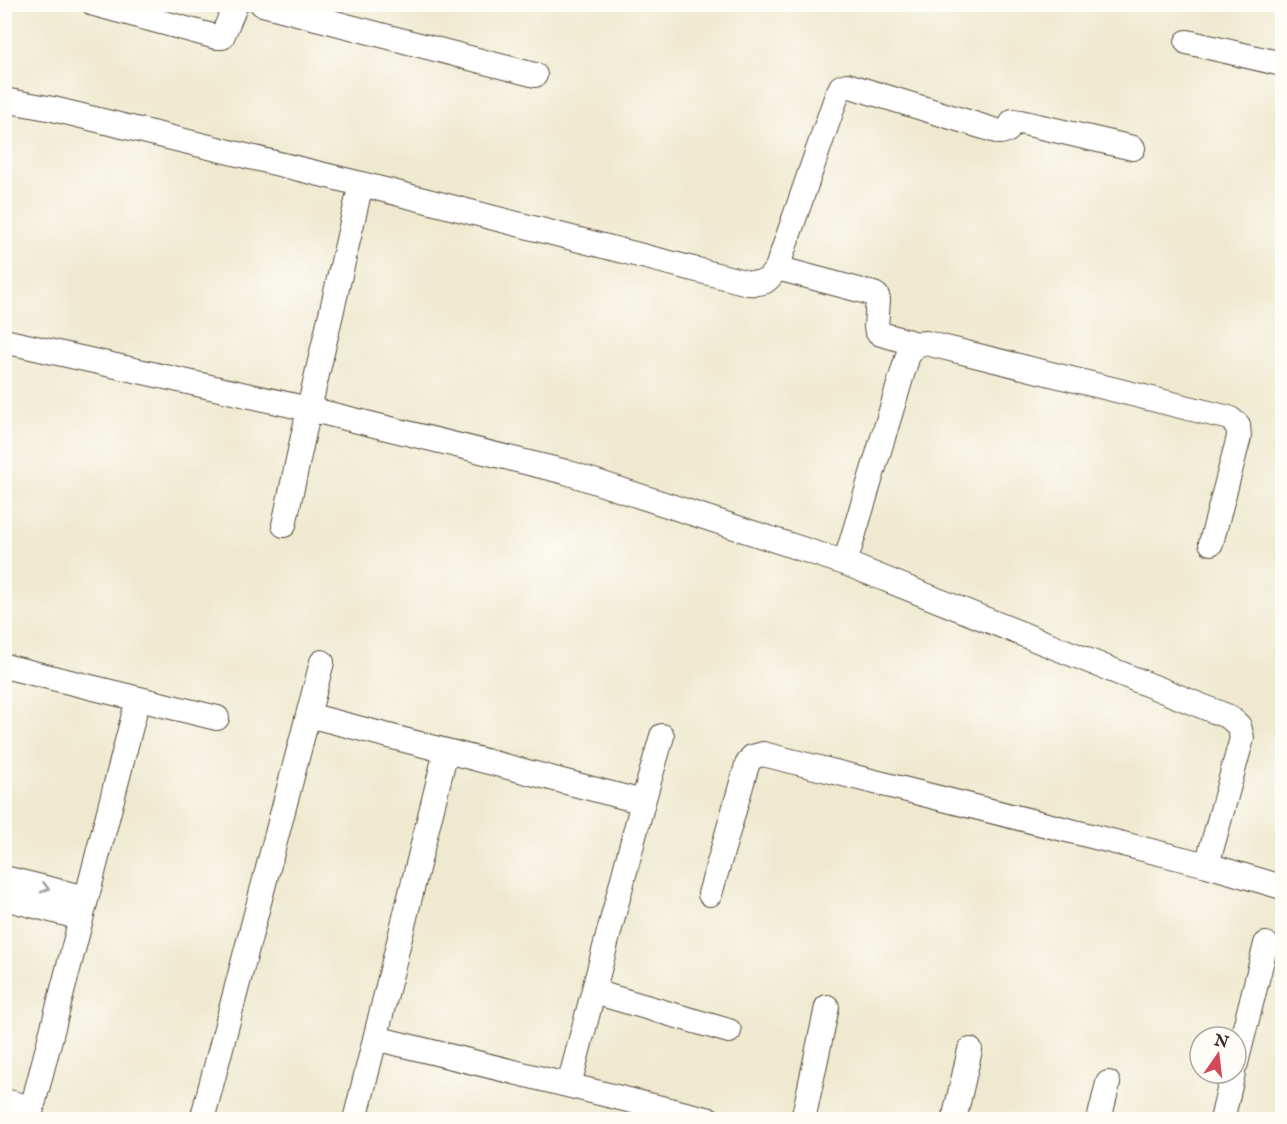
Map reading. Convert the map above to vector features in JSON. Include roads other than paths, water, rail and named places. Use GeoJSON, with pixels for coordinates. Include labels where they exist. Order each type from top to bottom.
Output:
{"type":"FeatureCollection","features":[{"type":"Feature","properties":{"kind":"street"},"geometry":{"type":"LineString","coordinates":[[94,4],[216,38],[222,37],[236,4]]}},
{"type":"Feature","properties":{"kind":"street"},"geometry":{"type":"LineString","coordinates":[[262,4],[535,75]]}},
{"type":"Feature","properties":{"kind":"street"},"geometry":{"type":"LineString","coordinates":[[1187,42],[1282,63]]}},
{"type":"Feature","properties":{"kind":"street"},"geometry":{"type":"LineString","coordinates":[[4,100],[53,109],[361,184],[759,284],[768,281],[777,268],[841,87],[847,85],[859,87],[1000,132],[1008,130],[1013,122],[1020,122],[1133,148]]}},
{"type":"Feature","properties":{"kind":"street"},"geometry":{"type":"LineString","coordinates":[[284,525],[361,184]]}},
{"type":"Feature","properties":{"kind":"street"},"geometry":{"type":"LineString","coordinates":[[777,268],[874,294],[878,300],[876,327],[881,334],[917,344],[926,343],[1229,418],[1238,425],[1239,437],[1211,543]]}},
{"type":"Feature","properties":{"kind":"street"},"geometry":{"type":"LineString","coordinates":[[4,341],[309,409],[566,472],[845,563],[1229,717],[1239,726],[1242,738],[1207,865]]}},
{"type":"Feature","properties":{"kind":"street"},"geometry":{"type":"LineString","coordinates":[[845,563],[908,355],[917,344]]}},
{"type":"Feature","properties":{"kind":"street"},"geometry":{"type":"LineString","coordinates":[[202,1119],[322,662]]}},
{"type":"Feature","properties":{"kind":"street"},"geometry":{"type":"LineString","coordinates":[[4,666],[217,718]]}},
{"type":"Feature","properties":{"kind":"street"},"geometry":{"type":"LineString","coordinates":[[4,1101],[30,1114],[138,699]]}},
{"type":"Feature","properties":{"kind":"street"},"geometry":{"type":"LineString","coordinates":[[308,715],[643,801]]}},
{"type":"Feature","properties":{"kind":"street"},"geometry":{"type":"LineString","coordinates":[[569,1085],[662,736]]}},
{"type":"Feature","properties":{"kind":"street"},"geometry":{"type":"LineString","coordinates":[[355,1119],[446,751]]}},
{"type":"Feature","properties":{"kind":"street"},"geometry":{"type":"LineString","coordinates":[[710,894],[747,765],[752,757],[764,754],[1207,865],[1282,887]]}},
{"type":"Feature","properties":{"kind":"street"},"geometry":{"type":"LineString","coordinates":[[4,878],[83,908]]}},
{"type":"Feature","properties":{"kind":"street"},"geometry":{"type":"LineString","coordinates":[[4,898],[83,908]]}},
{"type":"Feature","properties":{"kind":"street"},"geometry":{"type":"LineString","coordinates":[[1246,1025],[1266,944]]}},
{"type":"Feature","properties":{"kind":"street"},"geometry":{"type":"LineString","coordinates":[[594,992],[729,1031]]}},
{"type":"Feature","properties":{"kind":"street"},"geometry":{"type":"LineString","coordinates":[[802,1119],[827,1007]]}},
{"type":"Feature","properties":{"kind":"street"},"geometry":{"type":"LineString","coordinates":[[375,1038],[710,1119]]}},
{"type":"Feature","properties":{"kind":"street"},"geometry":{"type":"LineString","coordinates":[[954,1119],[970,1050]]}},
{"type":"Feature","properties":{"kind":"street"},"geometry":{"type":"LineString","coordinates":[[1099,1119],[1108,1083]]}},
{"type":"Feature","properties":{"kind":"street"},"geometry":{"type":"LineString","coordinates":[[1222,1119],[1230,1085]]}}]}
